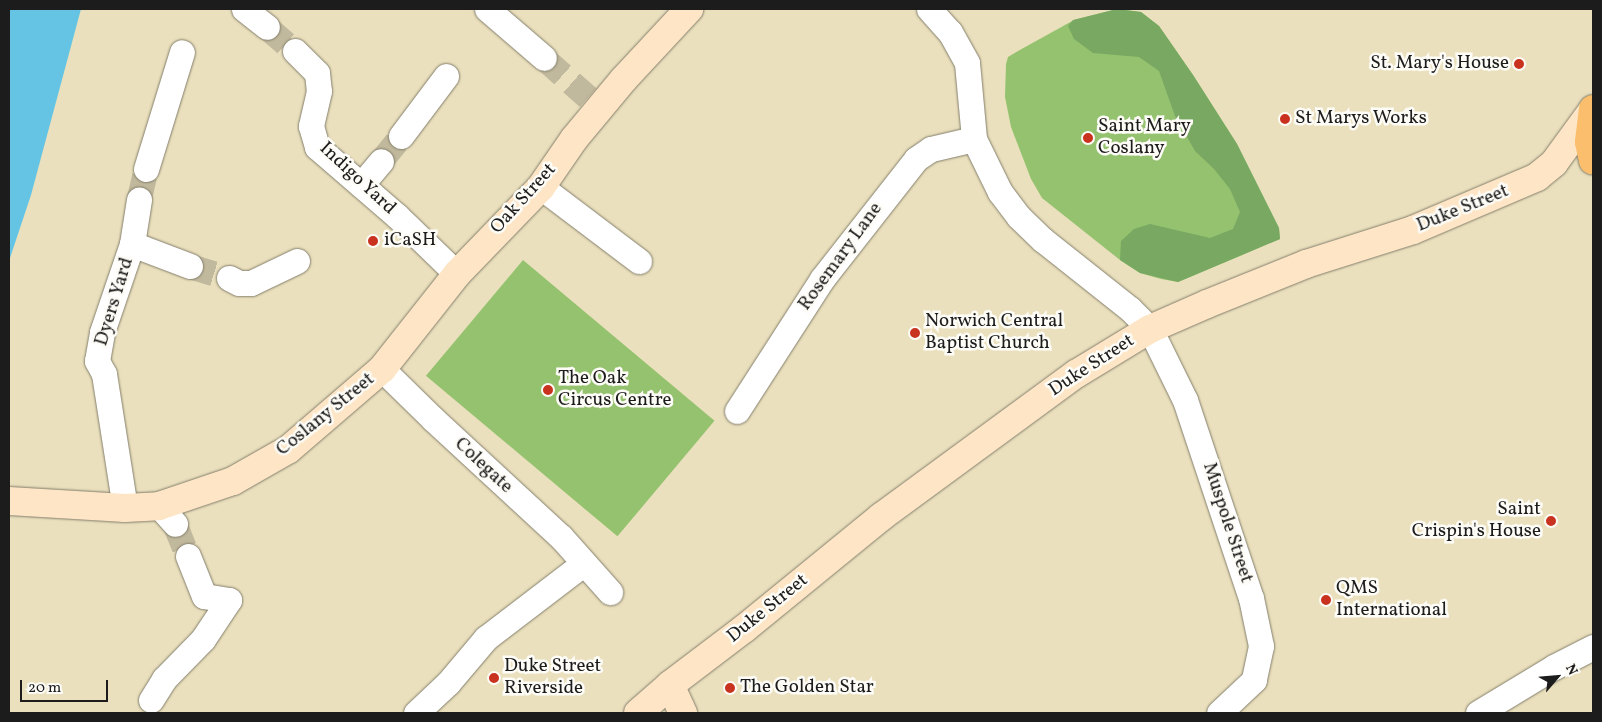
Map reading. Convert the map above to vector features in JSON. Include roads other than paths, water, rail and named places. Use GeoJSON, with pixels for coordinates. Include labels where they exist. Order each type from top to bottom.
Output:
{"type":"FeatureCollection","features":[{"type":"Feature","properties":{"kind":"main road"},"geometry":{"type":"LineString","coordinates":[[1593,110],[1589,142],[1593,161]]}},
{"type":"Feature","properties":{"kind":"street"},"geometry":{"type":"LineString","coordinates":[[244,9],[267,27]]}},
{"type":"Feature","properties":{"kind":"street"},"geometry":{"type":"LineString","coordinates":[[487,9],[544,58]]}},
{"type":"Feature","properties":{"kind":"street","name":"Oak Street"},"geometry":{"type":"LineString","coordinates":[[382,369],[457,274],[541,187],[574,139],[595,103],[624,79],[689,9]]}},
{"type":"Feature","properties":{"kind":"street"},"geometry":{"type":"LineString","coordinates":[[929,9],[950,32],[967,63],[974,138]]}},
{"type":"Feature","properties":{"kind":"street","name":"Indigo Yard"},"geometry":{"type":"LineString","coordinates":[[295,51],[317,73],[319,91],[311,126],[317,147],[397,216],[457,274]]}},
{"type":"Feature","properties":{"kind":"street"},"geometry":{"type":"LineString","coordinates":[[146,169],[182,52]]}},
{"type":"Feature","properties":{"kind":"street"},"geometry":{"type":"LineString","coordinates":[[401,136],[446,76]]}},
{"type":"Feature","properties":{"kind":"street","name":"Duke Street"},"geometry":{"type":"LineString","coordinates":[[638,713],[670,685],[745,628],[881,517],[1076,374],[1150,329],[1306,264],[1413,230],[1531,180],[1554,163],[1593,110]]}},
{"type":"Feature","properties":{"kind":"street","name":"Muspole Street"},"geometry":{"type":"LineString","coordinates":[[974,138],[1000,192],[1019,217],[1043,240],[1130,309],[1150,329],[1185,400],[1251,598],[1260,646],[1254,680],[1219,713]]}},
{"type":"Feature","properties":{"kind":"street","name":"Rosemary Lane"},"geometry":{"type":"LineString","coordinates":[[736,411],[822,279],[911,164],[931,149],[974,138]]}},
{"type":"Feature","properties":{"kind":"street"},"geometry":{"type":"LineString","coordinates":[[361,185],[381,161]]}},
{"type":"Feature","properties":{"kind":"street"},"geometry":{"type":"LineString","coordinates":[[541,187],[639,261]]}},
{"type":"Feature","properties":{"kind":"street"},"geometry":{"type":"LineString","coordinates":[[132,244],[140,200]]}},
{"type":"Feature","properties":{"kind":"street","name":"Dyers Yard"},"geometry":{"type":"LineString","coordinates":[[125,508],[104,374],[97,361],[102,332],[132,244],[190,266]]}},
{"type":"Feature","properties":{"kind":"street"},"geometry":{"type":"LineString","coordinates":[[229,278],[240,283],[251,284],[297,261]]}},
{"type":"Feature","properties":{"kind":"street","name":"Coslany Street"},"geometry":{"type":"LineString","coordinates":[[9,501],[125,508],[167,515],[289,449],[382,369]]}},
{"type":"Feature","properties":{"kind":"street","name":"Colegate"},"geometry":{"type":"LineString","coordinates":[[382,369],[550,527],[610,592]]}},
{"type":"Feature","properties":{"kind":"street"},"geometry":{"type":"LineString","coordinates":[[151,700],[164,678],[202,639],[228,600],[204,596],[188,556]]}},
{"type":"Feature","properties":{"kind":"street"},"geometry":{"type":"LineString","coordinates":[[416,713],[448,683],[486,638],[584,563]]}},
{"type":"Feature","properties":{"kind":"street"},"geometry":{"type":"LineString","coordinates":[[1478,713],[1554,667],[1593,647]]}},
{"type":"Feature","properties":{"kind":"street"},"geometry":{"type":"LineString","coordinates":[[670,685],[683,713]]}},
{"type":"Feature","properties":{"kind":"water"},"geometry":{"type":"Polygon","coordinates":[[[9,9],[81,9],[31,195],[9,261],[9,9]]]}},
{"type":"Feature","properties":{"kind":"tunnel"},"geometry":{"type":"LineString","coordinates":[[267,27],[295,51]]}},
{"type":"Feature","properties":{"kind":"tunnel"},"geometry":{"type":"LineString","coordinates":[[544,58],[588,97]]}},
{"type":"Feature","properties":{"kind":"tunnel"},"geometry":{"type":"LineString","coordinates":[[381,161],[401,136]]}},
{"type":"Feature","properties":{"kind":"tunnel"},"geometry":{"type":"LineString","coordinates":[[139,200],[146,169]]}},
{"type":"Feature","properties":{"kind":"tunnel"},"geometry":{"type":"LineString","coordinates":[[190,266],[229,278]]}},
{"type":"Feature","properties":{"kind":"tunnel"},"geometry":{"type":"LineString","coordinates":[[175,524],[188,556]]}},
{"type":"Feature","properties":{"kind":"place","name":"St. Mary's House"},"geometry":{"type":"Point","coordinates":[1519,64]}},
{"type":"Feature","properties":{"kind":"place","name":"St Marys Works"},"geometry":{"type":"Point","coordinates":[1285,119]}},
{"type":"Feature","properties":{"kind":"place","name":"Saint Mary Coslany"},"geometry":{"type":"Point","coordinates":[1088,138]}},
{"type":"Feature","properties":{"kind":"place","name":"iCaSH"},"geometry":{"type":"Point","coordinates":[373,241]}},
{"type":"Feature","properties":{"kind":"place","name":"Norwich Central Baptist Church"},"geometry":{"type":"Point","coordinates":[915,333]}},
{"type":"Feature","properties":{"kind":"place","name":"The Oak Circus Centre"},"geometry":{"type":"Point","coordinates":[548,390]}},
{"type":"Feature","properties":{"kind":"place","name":"Saint Crispin's House"},"geometry":{"type":"Point","coordinates":[1551,521]}},
{"type":"Feature","properties":{"kind":"place","name":"QMS International"},"geometry":{"type":"Point","coordinates":[1326,600]}},
{"type":"Feature","properties":{"kind":"place","name":"Duke Street Riverside"},"geometry":{"type":"Point","coordinates":[494,678]}},
{"type":"Feature","properties":{"kind":"place","name":"The Golden Star"},"geometry":{"type":"Point","coordinates":[730,688]}}]}
